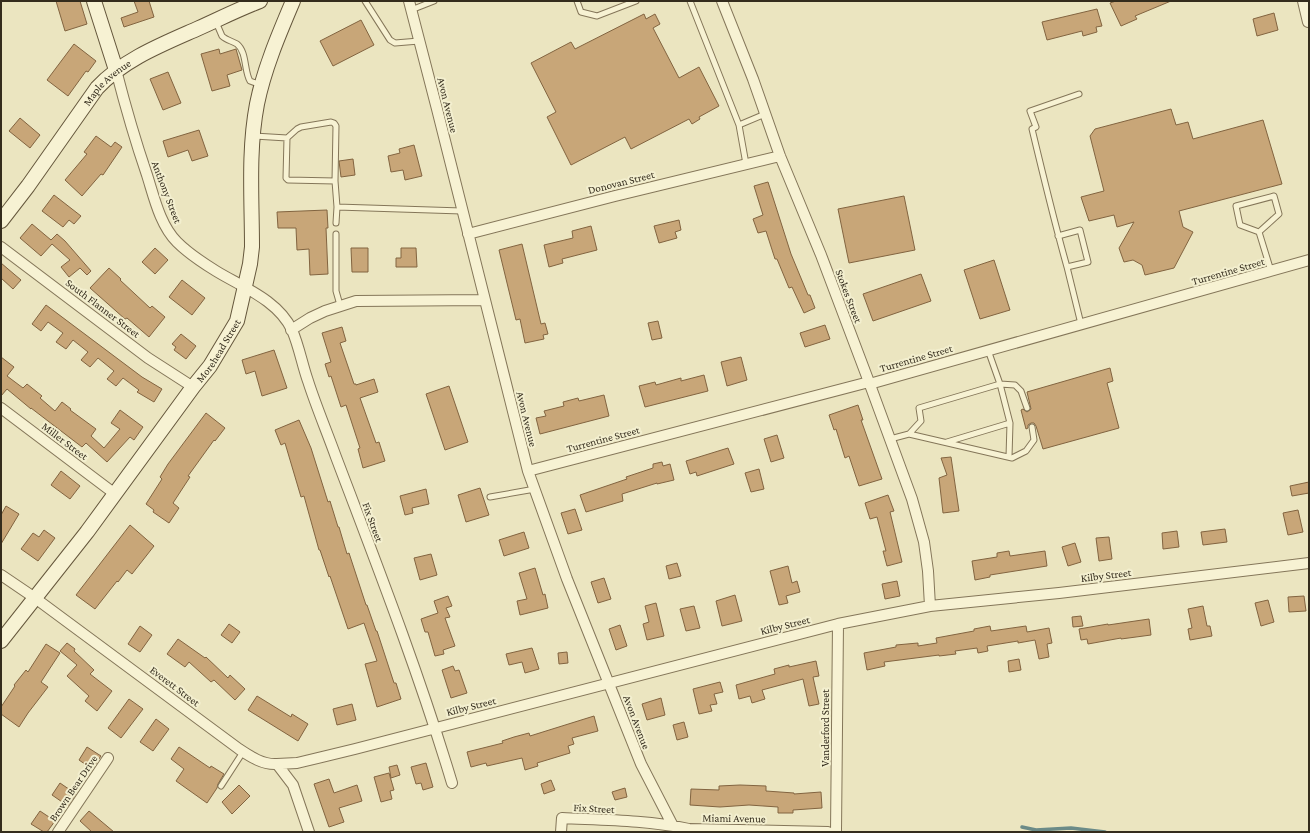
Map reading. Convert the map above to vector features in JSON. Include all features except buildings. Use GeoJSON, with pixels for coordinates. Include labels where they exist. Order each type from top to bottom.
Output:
{"type":"FeatureCollection","features":[{"type":"Feature","properties":{"kind":"street"},"geometry":{"type":"LineString","coordinates":[[94,1],[116,70]]}},
{"type":"Feature","properties":{"kind":"street","name":"Maple Avenue"},"geometry":{"type":"LineString","coordinates":[[1,220],[28,186],[97,88],[116,70],[172,40],[260,1]]}},
{"type":"Feature","properties":{"kind":"street","name":"Morehead Street"},"geometry":{"type":"LineString","coordinates":[[1,641],[36,598],[210,366],[237,321],[250,264],[252,247],[254,136],[257,106],[267,68],[293,1]]}},
{"type":"Feature","properties":{"kind":"street","name":"Stokes Street"},"geometry":{"type":"LineString","coordinates":[[722,1],[766,114],[780,156],[821,256],[912,499],[920,528],[928,571],[930,606]]}},
{"type":"Feature","properties":{"kind":"street"},"geometry":{"type":"LineString","coordinates":[[1303,1],[1308,22]]}},
{"type":"Feature","properties":{"kind":"street","name":"Avon Avenue"},"geometry":{"type":"LineString","coordinates":[[410,5],[528,471],[567,579],[641,764],[673,826]]}},
{"type":"Feature","properties":{"kind":"street","name":"Anthony Street"},"geometry":{"type":"LineString","coordinates":[[116,70],[130,126],[155,201],[166,227],[175,240],[183,247],[216,271],[245,286]]}},
{"type":"Feature","properties":{"kind":"street","name":"Donovan Street"},"geometry":{"type":"LineString","coordinates":[[468,234],[615,196],[780,156]]}},
{"type":"Feature","properties":{"kind":"street","name":"South Flanner Street"},"geometry":{"type":"LineString","coordinates":[[1,247],[148,358],[193,387]]}},
{"type":"Feature","properties":{"kind":"street","name":"Turrentine Street"},"geometry":{"type":"LineString","coordinates":[[528,471],[869,382],[873,383],[1309,260]]}},
{"type":"Feature","properties":{"kind":"street","name":"Fix Street"},"geometry":{"type":"LineString","coordinates":[[245,286],[273,306],[292,330],[308,382],[435,727],[452,783]]}},
{"type":"Feature","properties":{"kind":"street"},"geometry":{"type":"LineString","coordinates":[[292,330],[310,318],[340,305],[356,301],[484,300]]}},
{"type":"Feature","properties":{"kind":"street","name":"Miller Street"},"geometry":{"type":"LineString","coordinates":[[1,408],[115,494]]}},
{"type":"Feature","properties":{"kind":"street","name":"Kilby Street"},"geometry":{"type":"LineString","coordinates":[[277,764],[297,763],[838,624],[930,606],[1059,593],[1309,563]]}},
{"type":"Feature","properties":{"kind":"street","name":"Everett Street"},"geometry":{"type":"LineString","coordinates":[[1,575],[36,598],[243,752],[260,761],[277,764]]}},
{"type":"Feature","properties":{"kind":"street","name":"Vanderford Street"},"geometry":{"type":"LineString","coordinates":[[836,832],[838,624]]}},
{"type":"Feature","properties":{"kind":"street","name":"Brown Bear Drive"},"geometry":{"type":"LineString","coordinates":[[58,832],[108,758]]}},
{"type":"Feature","properties":{"kind":"street"},"geometry":{"type":"LineString","coordinates":[[277,764],[293,785],[309,832]]}},
{"type":"Feature","properties":{"kind":"street","name":"Fix Street"},"geometry":{"type":"LineString","coordinates":[[561,832],[562,818],[640,823]]}},
{"type":"Feature","properties":{"kind":"street","name":"Miami Avenue"},"geometry":{"type":"LineString","coordinates":[[640,823],[673,826],[689,830],[828,832]]}},
{"type":"Feature","properties":{"kind":"lane"},"geometry":{"type":"LineString","coordinates":[[365,1],[390,40],[395,43],[419,41]]}},
{"type":"Feature","properties":{"kind":"lane"},"geometry":{"type":"LineString","coordinates":[[410,5],[434,1]]}},
{"type":"Feature","properties":{"kind":"lane"},"geometry":{"type":"LineString","coordinates":[[577,1],[581,12],[597,16],[636,1]]}},
{"type":"Feature","properties":{"kind":"lane"},"geometry":{"type":"LineString","coordinates":[[690,1],[739,125],[746,164]]}},
{"type":"Feature","properties":{"kind":"lane"},"geometry":{"type":"LineString","coordinates":[[216,20],[222,36],[238,45],[247,70],[247,77],[250,81],[262,85]]}},
{"type":"Feature","properties":{"kind":"lane"},"geometry":{"type":"LineString","coordinates":[[1078,94],[1030,111],[1036,127],[1032,129],[1081,324]]}},
{"type":"Feature","properties":{"kind":"lane"},"geometry":{"type":"LineString","coordinates":[[739,125],[766,114]]}},
{"type":"Feature","properties":{"kind":"lane"},"geometry":{"type":"LineString","coordinates":[[254,136],[287,138],[301,127],[330,122],[334,123],[336,126],[336,223]]}},
{"type":"Feature","properties":{"kind":"lane"},"geometry":{"type":"LineString","coordinates":[[287,138],[286,178],[288,180],[335,181]]}},
{"type":"Feature","properties":{"kind":"lane"},"geometry":{"type":"LineString","coordinates":[[1274,196],[1279,214],[1259,232],[1240,225],[1236,206],[1274,196]]}},
{"type":"Feature","properties":{"kind":"lane"},"geometry":{"type":"LineString","coordinates":[[337,207],[462,211]]}},
{"type":"Feature","properties":{"kind":"lane"},"geometry":{"type":"LineString","coordinates":[[1058,236],[1080,230],[1088,262],[1067,266]]}},
{"type":"Feature","properties":{"kind":"lane"},"geometry":{"type":"LineString","coordinates":[[1259,232],[1271,271]]}},
{"type":"Feature","properties":{"kind":"lane"},"geometry":{"type":"LineString","coordinates":[[336,234],[336,291],[340,305]]}},
{"type":"Feature","properties":{"kind":"lane"},"geometry":{"type":"LineString","coordinates":[[988,350],[1000,384],[1010,423],[1009,457]]}},
{"type":"Feature","properties":{"kind":"lane"},"geometry":{"type":"LineString","coordinates":[[909,434],[921,421],[918,408],[1000,384],[1016,385],[1022,392],[1027,408]]}},
{"type":"Feature","properties":{"kind":"lane"},"geometry":{"type":"LineString","coordinates":[[946,442],[1010,423]]}},
{"type":"Feature","properties":{"kind":"lane"},"geometry":{"type":"LineString","coordinates":[[890,439],[909,434],[1012,458],[1026,451],[1034,440],[1032,427]]}},
{"type":"Feature","properties":{"kind":"lane"},"geometry":{"type":"LineString","coordinates":[[490,497],[535,489]]}},
{"type":"Feature","properties":{"kind":"lane"},"geometry":{"type":"LineString","coordinates":[[221,786],[243,752]]}},
{"type":"Feature","properties":{"kind":"waterway"},"geometry":{"type":"LineString","coordinates":[[1022,827],[1036,830],[1071,828],[1105,832]]}}]}
